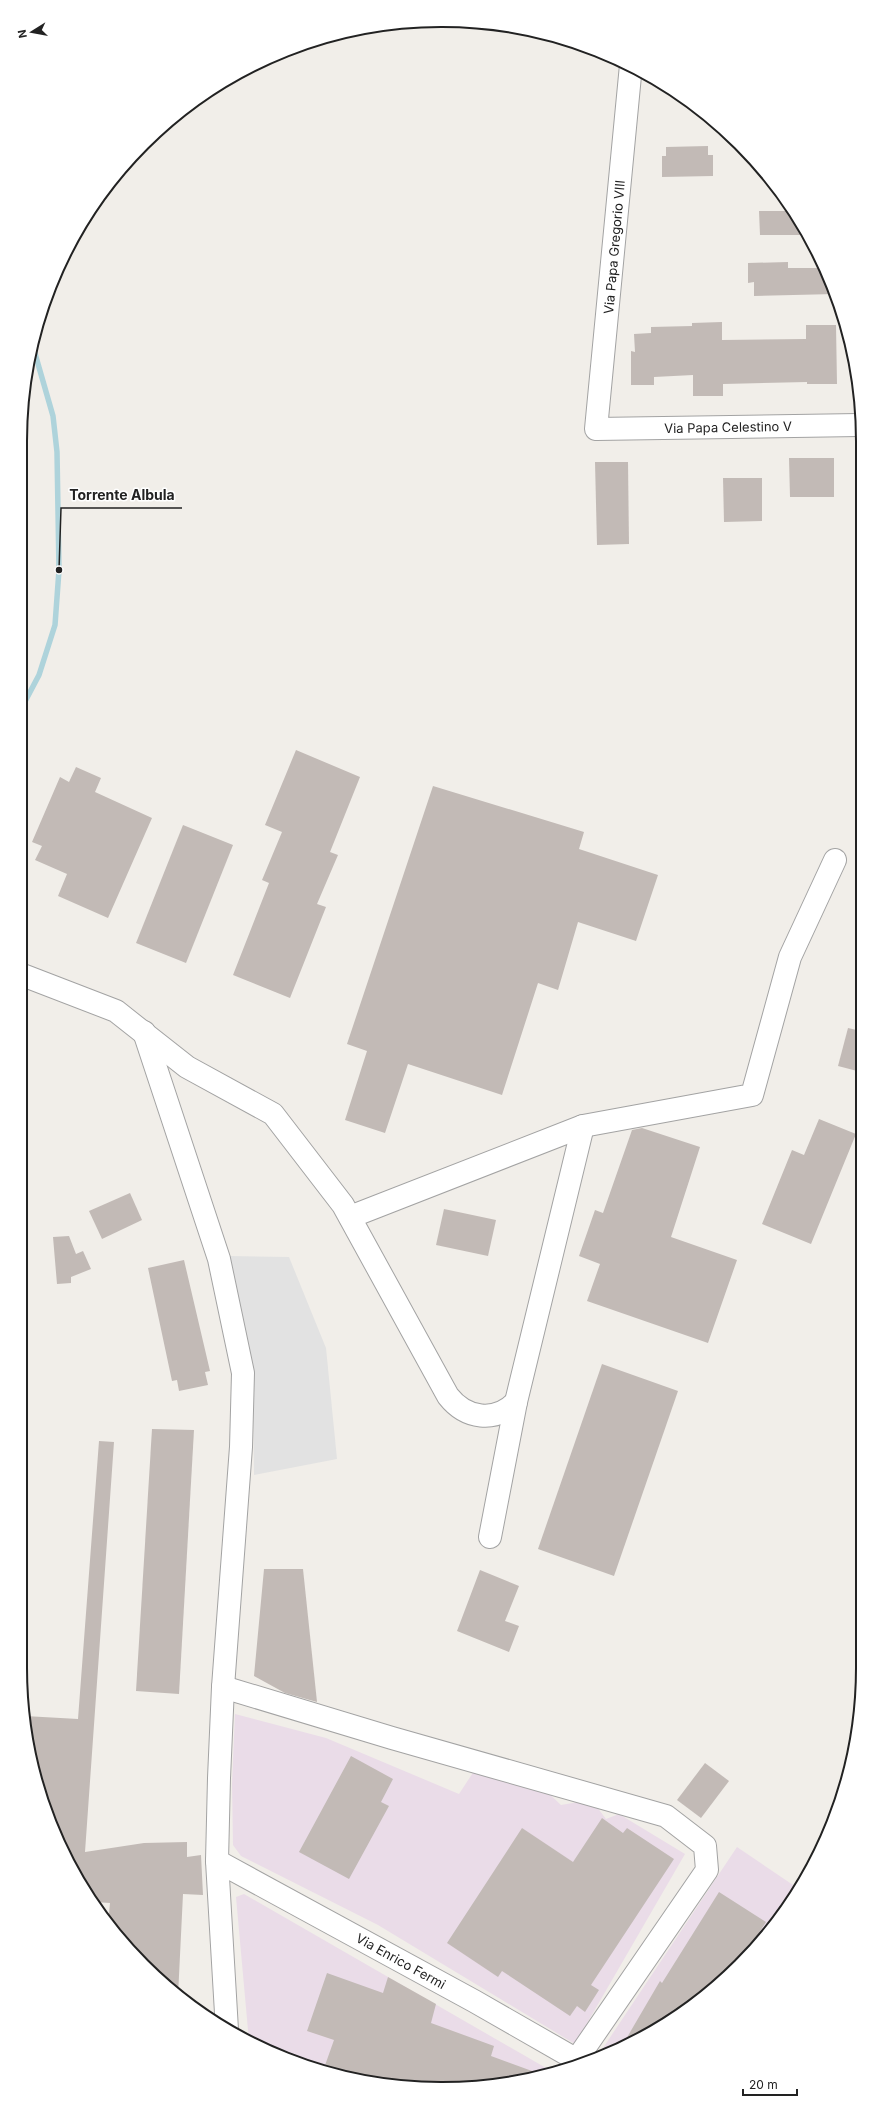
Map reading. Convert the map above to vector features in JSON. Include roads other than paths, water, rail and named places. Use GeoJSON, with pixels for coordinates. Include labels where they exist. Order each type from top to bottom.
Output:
{"type":"FeatureCollection","features":[{"type":"Feature","properties":{"kind":"street","name":"Via Papa Gregorio VIII"},"geometry":{"type":"LineString","coordinates":[[596,429],[630,73]]}},
{"type":"Feature","properties":{"kind":"street","name":"Via Papa Celestino V"},"geometry":{"type":"LineString","coordinates":[[596,429],[855,425]]}},
{"type":"Feature","properties":{"kind":"street"},"geometry":{"type":"LineString","coordinates":[[350,1217],[583,1126],[752,1095],[790,957],[835,860]]}},
{"type":"Feature","properties":{"kind":"street"},"geometry":{"type":"LineString","coordinates":[[27,977],[116,1011],[187,1067],[273,1114],[343,1205],[455,1404],[464,1411],[483,1416],[501,1413],[516,1402]]}},
{"type":"Feature","properties":{"kind":"street"},"geometry":{"type":"LineString","coordinates":[[144,1032],[219,1259],[243,1373],[241,1447],[223,1687],[217,1861],[226,2021]]}},
{"type":"Feature","properties":{"kind":"street"},"geometry":{"type":"LineString","coordinates":[[490,1537],[516,1402],[583,1126]]}},
{"type":"Feature","properties":{"kind":"street"},"geometry":{"type":"LineString","coordinates":[[223,1687],[392,1738],[666,1816],[705,1846],[707,1870],[582,2057]]}},
{"type":"Feature","properties":{"kind":"street","name":"Via Enrico Fermi"},"geometry":{"type":"LineString","coordinates":[[217,1861],[573,2060]]}},
{"type":"Feature","properties":{"kind":"waterway"},"geometry":{"type":"LineString","coordinates":[[27,698],[39,675],[55,625],[59,570],[57,452],[53,416],[36,357]]}},
{"type":"Feature","properties":{"kind":"place","name":"Torrente Albula"},"geometry":{"type":"Point","coordinates":[59,570]}}]}
